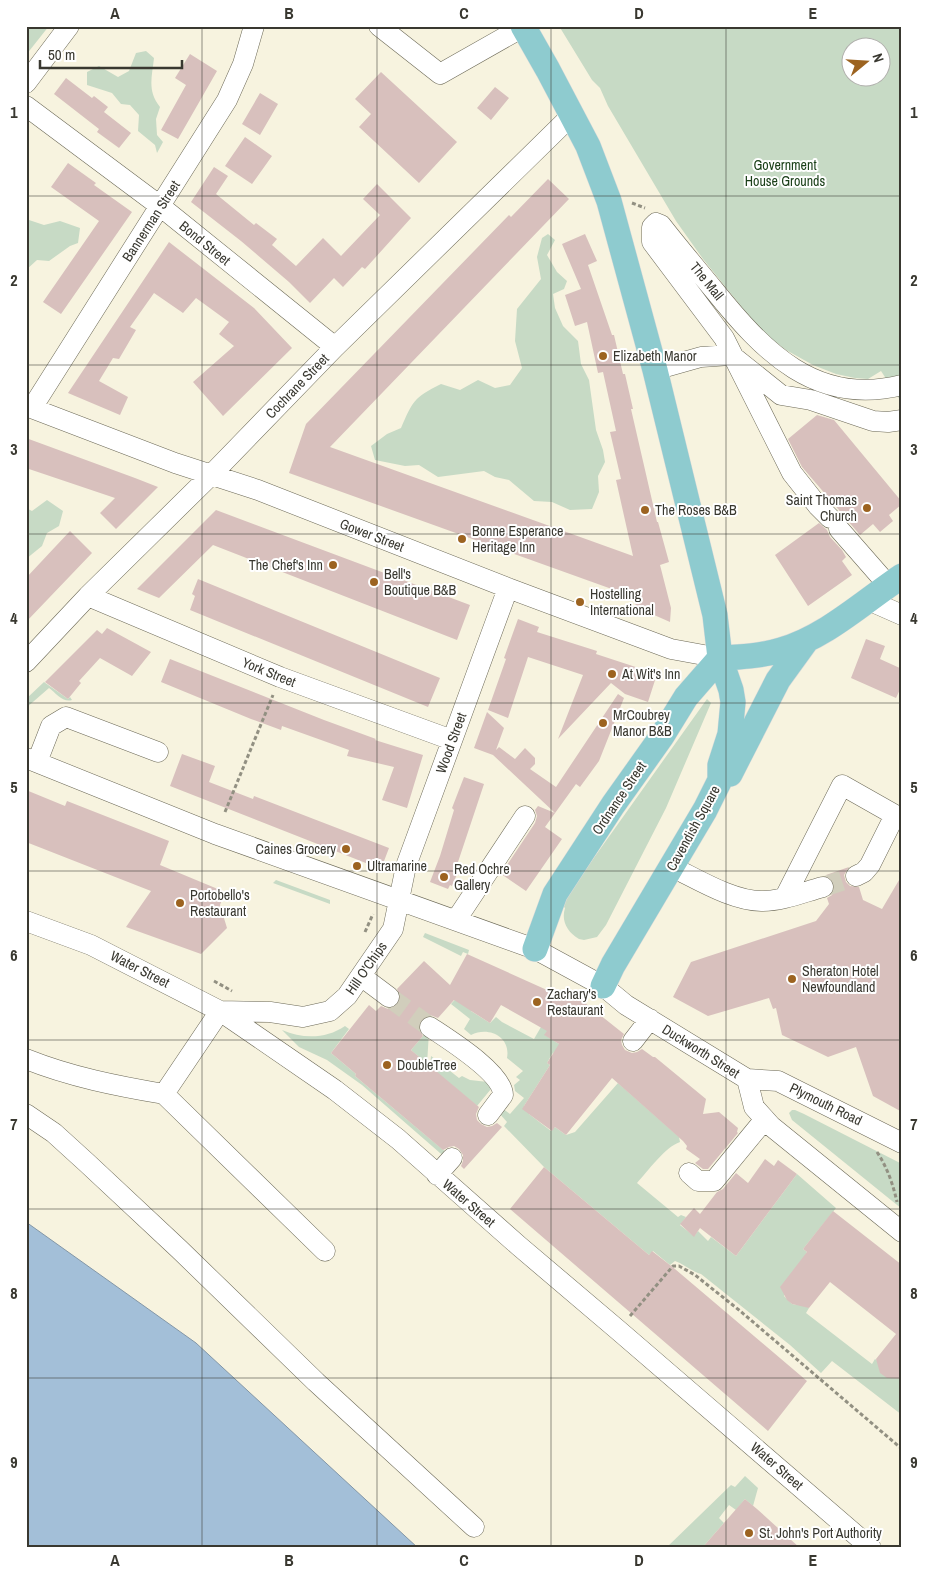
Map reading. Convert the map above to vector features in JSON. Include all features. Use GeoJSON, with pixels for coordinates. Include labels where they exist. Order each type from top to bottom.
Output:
{"type":"FeatureCollection","features":[{"type":"Feature","properties":{"kind":"main road","name":"Cavendish Square"},"geometry":{"type":"LineString","coordinates":[[523,26],[572,115],[598,171],[609,202],[655,370],[715,615],[720,658],[733,702],[730,734],[720,765],[720,780],[705,810],[613,965],[603,986]]}},
{"type":"Feature","properties":{"kind":"main road"},"geometry":{"type":"LineString","coordinates":[[720,658],[762,655],[782,650],[809,639],[831,626],[895,580]]}},
{"type":"Feature","properties":{"kind":"main road"},"geometry":{"type":"LineString","coordinates":[[720,780],[731,773],[767,697],[790,662],[809,639]]}},
{"type":"Feature","properties":{"kind":"main road","name":"Ordnance Street"},"geometry":{"type":"LineString","coordinates":[[535,949],[555,894],[686,698],[720,658]]}},
{"type":"Feature","properties":{"kind":"street"},"geometry":{"type":"LineString","coordinates":[[26,82],[69,26]]}},
{"type":"Feature","properties":{"kind":"street","name":"Bannerman Street"},"geometry":{"type":"LineString","coordinates":[[29,407],[227,100],[243,64],[254,26]]}},
{"type":"Feature","properties":{"kind":"street"},"geometry":{"type":"LineString","coordinates":[[379,26],[440,74],[523,26]]}},
{"type":"Feature","properties":{"kind":"street","name":"Bond Street"},"geometry":{"type":"LineString","coordinates":[[26,106],[160,206],[335,347]]}},
{"type":"Feature","properties":{"kind":"street","name":"Cochrane Street"},"geometry":{"type":"LineString","coordinates":[[26,662],[88,596],[212,474],[335,347],[572,115]]}},
{"type":"Feature","properties":{"kind":"street","name":"The Mall"},"geometry":{"type":"LineString","coordinates":[[731,355],[724,338],[652,242],[652,227],[656,224],[660,225],[739,321],[781,360],[806,376],[847,389],[869,391],[902,385]]}},
{"type":"Feature","properties":{"kind":"street"},"geometry":{"type":"LineString","coordinates":[[731,355],[792,473],[834,524],[895,580]]}},
{"type":"Feature","properties":{"kind":"street"},"geometry":{"type":"LineString","coordinates":[[655,370],[701,357],[731,355],[781,395],[811,400],[873,421],[888,422],[902,420]]}},
{"type":"Feature","properties":{"kind":"street","name":"Gower Street"},"geometry":{"type":"LineString","coordinates":[[29,407],[175,463],[258,490],[508,588],[671,649],[720,658]]}},
{"type":"Feature","properties":{"kind":"street","name":"Wood Street"},"geometry":{"type":"LineString","coordinates":[[399,899],[406,866],[508,588]]}},
{"type":"Feature","properties":{"kind":"street","name":"York Street"},"geometry":{"type":"LineString","coordinates":[[88,596],[280,677],[452,740]]}},
{"type":"Feature","properties":{"kind":"street"},"geometry":{"type":"LineString","coordinates":[[868,600],[902,615]]}},
{"type":"Feature","properties":{"kind":"street"},"geometry":{"type":"LineString","coordinates":[[32,760],[51,726],[66,717],[158,752]]}},
{"type":"Feature","properties":{"kind":"street","name":"Duckworth Street"},"geometry":{"type":"LineString","coordinates":[[32,760],[215,834],[535,949],[570,967],[603,986],[626,1005],[747,1079],[754,1107],[765,1119],[902,1232]]}},
{"type":"Feature","properties":{"kind":"street"},"geometry":{"type":"LineString","coordinates":[[786,897],[842,785],[895,816],[870,865],[864,872],[856,876]]}},
{"type":"Feature","properties":{"kind":"street"},"geometry":{"type":"LineString","coordinates":[[456,920],[525,816]]}},
{"type":"Feature","properties":{"kind":"street"},"geometry":{"type":"LineString","coordinates":[[672,866],[720,890],[748,900],[763,901],[824,887]]}},
{"type":"Feature","properties":{"kind":"street","name":"Hill O'Chips"},"geometry":{"type":"LineString","coordinates":[[220,1011],[270,1012],[303,1017],[330,1011],[347,996],[393,929],[399,899]]}},
{"type":"Feature","properties":{"kind":"street","name":"Water Street"},"geometry":{"type":"LineString","coordinates":[[26,921],[50,928],[91,945],[220,1011],[335,1090],[398,1139],[437,1175],[871,1548]]}},
{"type":"Feature","properties":{"kind":"street"},"geometry":{"type":"LineString","coordinates":[[361,976],[389,997]]}},
{"type":"Feature","properties":{"kind":"street"},"geometry":{"type":"LineString","coordinates":[[164,1094],[220,1011]]}},
{"type":"Feature","properties":{"kind":"street"},"geometry":{"type":"LineString","coordinates":[[629,1038],[646,1017]]}},
{"type":"Feature","properties":{"kind":"street"},"geometry":{"type":"LineString","coordinates":[[430,1027],[470,1055],[498,1080],[502,1086],[503,1095],[488,1115]]}},
{"type":"Feature","properties":{"kind":"street"},"geometry":{"type":"LineString","coordinates":[[26,1059],[54,1070],[111,1084],[164,1094],[325,1251]]}},
{"type":"Feature","properties":{"kind":"street","name":"Plymouth Road"},"geometry":{"type":"LineString","coordinates":[[747,1079],[778,1081],[902,1143]]}},
{"type":"Feature","properties":{"kind":"street"},"geometry":{"type":"LineString","coordinates":[[26,1114],[54,1133],[87,1163],[316,1382],[474,1527]]}},
{"type":"Feature","properties":{"kind":"street"},"geometry":{"type":"LineString","coordinates":[[689,1173],[698,1181],[714,1181],[765,1119]]}},
{"type":"Feature","properties":{"kind":"street"},"geometry":{"type":"LineString","coordinates":[[437,1175],[452,1158]]}},
{"type":"Feature","properties":{"kind":"path"},"geometry":{"type":"LineString","coordinates":[[225,812],[274,692]]}},
{"type":"Feature","properties":{"kind":"path"},"geometry":{"type":"LineString","coordinates":[[874,1148],[888,1170],[898,1210]]}},
{"type":"Feature","properties":{"kind":"path"},"geometry":{"type":"LineString","coordinates":[[630,1316],[673,1266],[678,1266],[695,1275],[739,1310],[902,1449]]}},
{"type":"Feature","properties":{"kind":"green space"},"geometry":{"type":"Polygon","coordinates":[[[26,26],[49,26],[26,55],[26,26]]]}},
{"type":"Feature","properties":{"kind":"green space","name":"Government House Grounds"},"geometry":{"type":"Polygon","coordinates":[[[559,26],[902,26],[902,403],[881,371],[868,379],[836,374],[813,365],[786,350],[761,331],[703,259],[676,221],[608,106],[600,88],[592,80],[559,26]]]}},
{"type":"Feature","properties":{"kind":"green space"},"geometry":{"type":"Polygon","coordinates":[[[146,51],[154,58],[152,89],[153,95],[160,107],[156,119],[157,135],[163,142],[157,153],[155,145],[138,131],[139,115],[130,105],[121,104],[112,93],[87,85],[87,72],[99,66],[118,77],[129,71],[136,53],[146,51]]]}},
{"type":"Feature","properties":{"kind":"green space"},"geometry":{"type":"Polygon","coordinates":[[[26,219],[44,225],[60,221],[80,228],[78,243],[70,246],[49,261],[37,260],[26,270],[26,219]]]}},
{"type":"Feature","properties":{"kind":"green space"},"geometry":{"type":"Polygon","coordinates":[[[548,234],[555,240],[547,255],[557,272],[567,281],[564,289],[553,294],[555,308],[563,326],[578,341],[581,364],[589,380],[596,430],[605,462],[598,476],[599,492],[592,509],[570,510],[552,502],[534,501],[509,480],[495,477],[484,471],[438,477],[419,465],[405,466],[375,460],[371,446],[387,434],[401,428],[415,401],[441,384],[460,390],[478,380],[495,388],[510,385],[522,368],[515,341],[517,309],[541,279],[537,257],[542,238],[548,234]]]}},
{"type":"Feature","properties":{"kind":"green space"},"geometry":{"type":"Polygon","coordinates":[[[47,500],[63,511],[59,526],[47,533],[42,546],[26,559],[26,508],[32,511],[47,500]]]}},
{"type":"Feature","properties":{"kind":"green space"},"geometry":{"type":"Polygon","coordinates":[[[44,682],[72,700],[63,699],[49,688],[26,708],[26,699],[44,682]]]}},
{"type":"Feature","properties":{"kind":"green space"},"geometry":{"type":"Polygon","coordinates":[[[707,699],[711,703],[666,808],[606,925],[597,937],[584,940],[579,939],[566,926],[565,908],[561,904],[707,699]]]}},
{"type":"Feature","properties":{"kind":"green space"},"geometry":{"type":"Polygon","coordinates":[[[276,880],[330,900],[330,904],[273,883],[276,880]]]}},
{"type":"Feature","properties":{"kind":"green space"},"geometry":{"type":"Polygon","coordinates":[[[425,933],[469,950],[468,954],[463,952],[461,956],[423,937],[425,933]]]}},
{"type":"Feature","properties":{"kind":"green space"},"geometry":{"type":"Polygon","coordinates":[[[560,990],[570,994],[545,1035],[562,1046],[552,1054],[547,1063],[550,1065],[524,1106],[531,1111],[529,1114],[551,1131],[555,1127],[566,1135],[575,1132],[618,1083],[679,1137],[680,1142],[668,1149],[637,1183],[678,1217],[681,1215],[686,1217],[680,1225],[694,1236],[698,1231],[708,1241],[711,1237],[736,1256],[797,1174],[836,1208],[803,1249],[807,1252],[784,1296],[792,1304],[797,1305],[800,1301],[809,1308],[806,1313],[872,1364],[875,1359],[902,1380],[902,1415],[832,1361],[821,1373],[790,1345],[701,1274],[675,1261],[670,1265],[653,1251],[649,1255],[544,1167],[504,1126],[507,1122],[499,1113],[502,1108],[510,1114],[524,1098],[515,1091],[514,1085],[520,1080],[516,1077],[523,1071],[507,1058],[506,1044],[497,1035],[485,1032],[471,1035],[464,1029],[470,1019],[451,1004],[460,994],[473,1007],[471,1011],[490,1023],[496,1017],[534,1039],[559,996],[557,995],[560,990]]]}},
{"type":"Feature","properties":{"kind":"green space"},"geometry":{"type":"Polygon","coordinates":[[[345,1026],[349,1029],[331,1053],[356,1074],[355,1076],[448,1154],[443,1155],[440,1153],[362,1085],[327,1060],[299,1047],[282,1030],[298,1035],[314,1036],[330,1033],[345,1026]]]}},
{"type":"Feature","properties":{"kind":"green space"},"geometry":{"type":"Polygon","coordinates":[[[428,1030],[429,1032],[427,1064],[411,1050],[428,1030]]]}},
{"type":"Feature","properties":{"kind":"green space"},"geometry":{"type":"Polygon","coordinates":[[[431,1056],[459,1078],[462,1076],[470,1080],[488,1082],[491,1089],[477,1106],[430,1067],[431,1056]]]}},
{"type":"Feature","properties":{"kind":"green space"},"geometry":{"type":"Polygon","coordinates":[[[792,1110],[804,1114],[902,1164],[902,1209],[792,1120],[789,1113],[792,1110]]]}},
{"type":"Feature","properties":{"kind":"green space"},"geometry":{"type":"Polygon","coordinates":[[[745,1476],[758,1488],[753,1506],[745,1499],[736,1510],[729,1505],[719,1518],[724,1523],[702,1548],[666,1548],[731,1485],[735,1487],[745,1476]]]}},
{"type":"Feature","properties":{"kind":"water"},"geometry":{"type":"Polygon","coordinates":[[[26,1222],[196,1343],[418,1548],[26,1548],[26,1222]]]}},
{"type":"Feature","properties":{"kind":"building"},"geometry":{"type":"Polygon","coordinates":[[[190,54],[217,71],[178,139],[161,130],[186,85],[175,78],[190,54]]]}},
{"type":"Feature","properties":{"kind":"building"},"geometry":{"type":"Polygon","coordinates":[[[381,72],[457,142],[419,183],[359,127],[371,114],[355,99],[381,72]]]}},
{"type":"Feature","properties":{"kind":"building"},"geometry":{"type":"Polygon","coordinates":[[[66,78],[92,98],[94,96],[108,107],[104,112],[131,133],[119,148],[97,132],[99,129],[54,94],[66,78]]]}},
{"type":"Feature","properties":{"kind":"building"},"geometry":{"type":"Polygon","coordinates":[[[495,87],[509,98],[491,120],[477,108],[495,87]]]}},
{"type":"Feature","properties":{"kind":"building"},"geometry":{"type":"Polygon","coordinates":[[[260,93],[278,104],[260,135],[242,124],[260,93]]]}},
{"type":"Feature","properties":{"kind":"building"},"geometry":{"type":"Polygon","coordinates":[[[245,137],[272,156],[252,184],[225,166],[245,137]]]}},
{"type":"Feature","properties":{"kind":"building"},"geometry":{"type":"Polygon","coordinates":[[[68,163],[96,183],[94,185],[132,212],[61,314],[43,302],[99,221],[51,187],[68,163]]]}},
{"type":"Feature","properties":{"kind":"building"},"geometry":{"type":"Polygon","coordinates":[[[214,167],[228,176],[216,194],[254,225],[256,223],[277,239],[272,245],[296,266],[323,238],[341,256],[380,215],[363,199],[377,184],[411,218],[365,269],[362,267],[343,287],[334,278],[310,303],[289,282],[241,241],[191,202],[214,167]]]}},
{"type":"Feature","properties":{"kind":"building"},"geometry":{"type":"Polygon","coordinates":[[[548,179],[569,199],[330,447],[633,556],[616,480],[621,479],[610,432],[616,431],[603,372],[598,373],[587,322],[575,326],[565,295],[581,289],[562,244],[585,234],[597,261],[588,265],[612,335],[614,335],[623,374],[625,374],[633,409],[631,409],[657,522],[669,562],[660,565],[671,608],[670,622],[636,607],[634,597],[289,473],[306,424],[509,215],[511,217],[548,179]]]}},
{"type":"Feature","properties":{"kind":"building"},"geometry":{"type":"Polygon","coordinates":[[[169,242],[254,308],[292,348],[223,416],[193,382],[234,346],[219,334],[229,322],[196,298],[183,313],[154,293],[130,327],[136,330],[119,359],[113,358],[99,381],[128,397],[120,415],[68,393],[169,242]]]}},
{"type":"Feature","properties":{"kind":"building","name":"Saint Thomas Church"},"geometry":{"type":"Polygon","coordinates":[[[817,415],[834,420],[902,502],[889,515],[893,521],[880,532],[873,524],[860,535],[848,521],[842,518],[839,510],[802,467],[788,439],[817,415]]]}},
{"type":"Feature","properties":{"kind":"building"},"geometry":{"type":"Polygon","coordinates":[[[26,438],[158,487],[116,529],[100,513],[115,498],[26,468],[26,438]]]}},
{"type":"Feature","properties":{"kind":"building"},"geometry":{"type":"Polygon","coordinates":[[[216,510],[470,605],[457,640],[213,545],[159,598],[137,589],[216,510]]]}},
{"type":"Feature","properties":{"kind":"building"},"geometry":{"type":"Polygon","coordinates":[[[819,523],[827,530],[830,537],[842,550],[846,557],[842,561],[852,575],[808,606],[775,555],[819,523]]]}},
{"type":"Feature","properties":{"kind":"building"},"geometry":{"type":"Polygon","coordinates":[[[70,531],[92,553],[26,622],[26,578],[70,531]]]}},
{"type":"Feature","properties":{"kind":"building"},"geometry":{"type":"Polygon","coordinates":[[[198,579],[440,678],[428,707],[190,610],[195,596],[192,594],[198,579]]]}},
{"type":"Feature","properties":{"kind":"building"},"geometry":{"type":"Polygon","coordinates":[[[518,619],[539,627],[537,632],[597,651],[596,654],[657,674],[648,702],[625,694],[611,683],[558,739],[583,675],[528,657],[508,718],[488,710],[518,619]]]}},
{"type":"Feature","properties":{"kind":"building"},"geometry":{"type":"Polygon","coordinates":[[[107,628],[151,652],[132,676],[100,658],[79,681],[81,683],[68,699],[45,682],[97,630],[102,634],[107,628]]]}},
{"type":"Feature","properties":{"kind":"building"},"geometry":{"type":"Polygon","coordinates":[[[866,639],[885,646],[880,659],[902,669],[902,685],[896,698],[851,678],[866,639]]]}},
{"type":"Feature","properties":{"kind":"building"},"geometry":{"type":"Polygon","coordinates":[[[170,659],[375,740],[423,755],[407,808],[382,800],[394,767],[347,756],[349,750],[282,726],[281,730],[161,682],[170,659]]]}},
{"type":"Feature","properties":{"kind":"building"},"geometry":{"type":"Polygon","coordinates":[[[618,694],[624,698],[599,761],[580,787],[576,784],[545,827],[562,839],[526,891],[501,874],[535,823],[537,816],[535,810],[538,806],[555,813],[493,755],[474,748],[487,712],[504,728],[496,750],[499,747],[515,759],[525,748],[535,758],[535,764],[530,769],[556,787],[618,694]]]}},
{"type":"Feature","properties":{"kind":"building"},"geometry":{"type":"Polygon","coordinates":[[[182,754],[215,766],[209,782],[253,799],[254,796],[389,848],[381,869],[170,786],[182,754]]]}},
{"type":"Feature","properties":{"kind":"building"},"geometry":{"type":"Polygon","coordinates":[[[464,777],[484,784],[455,871],[458,872],[452,886],[450,885],[448,889],[430,882],[454,810],[452,808],[464,777]]]}},
{"type":"Feature","properties":{"kind":"building"},"geometry":{"type":"Polygon","coordinates":[[[26,790],[65,806],[67,801],[169,841],[160,865],[225,892],[220,905],[227,928],[201,954],[126,927],[151,891],[26,842],[26,790]]]}},
{"type":"Feature","properties":{"kind":"building","name":"Sheraton Hotel Newfoundland"},"geometry":{"type":"Polygon","coordinates":[[[849,867],[844,875],[846,882],[850,886],[859,887],[863,900],[882,909],[902,875],[902,1112],[873,1096],[856,1047],[828,1057],[782,1035],[776,1008],[773,1009],[769,998],[708,1016],[673,997],[691,962],[816,921],[829,904],[827,898],[832,895],[835,889],[832,879],[826,875],[849,867]]]}},
{"type":"Feature","properties":{"kind":"building"},"geometry":{"type":"Polygon","coordinates":[[[467,954],[567,999],[570,994],[585,1003],[624,1034],[621,1040],[625,1050],[632,1053],[642,1049],[655,1057],[706,1099],[703,1114],[719,1112],[738,1128],[738,1133],[708,1169],[703,1169],[695,1163],[700,1159],[686,1149],[687,1146],[683,1141],[612,1078],[566,1135],[555,1127],[552,1131],[522,1109],[550,1065],[547,1063],[559,1044],[544,1035],[547,1031],[501,1005],[490,1023],[454,1000],[438,1018],[430,1015],[420,1020],[418,1027],[423,1036],[411,1050],[479,1107],[476,1114],[477,1120],[481,1124],[487,1127],[497,1123],[502,1127],[464,1169],[461,1166],[463,1155],[459,1149],[454,1146],[443,1150],[355,1076],[356,1074],[331,1053],[369,1005],[376,1011],[381,1006],[388,1009],[394,1008],[401,998],[397,989],[424,961],[450,985],[467,954]]]}},
{"type":"Feature","properties":{"kind":"building"},"geometry":{"type":"Polygon","coordinates":[[[765,1159],[774,1166],[778,1160],[797,1174],[736,1256],[700,1228],[694,1237],[680,1224],[694,1208],[700,1214],[717,1192],[723,1189],[736,1173],[748,1183],[765,1159]]]}},
{"type":"Feature","properties":{"kind":"building"},"geometry":{"type":"Polygon","coordinates":[[[544,1167],[649,1255],[652,1251],[675,1269],[807,1381],[768,1431],[510,1209],[544,1167]]]}},
{"type":"Feature","properties":{"kind":"building"},"geometry":{"type":"Polygon","coordinates":[[[833,1211],[902,1265],[902,1379],[887,1378],[880,1373],[876,1359],[896,1334],[830,1282],[809,1308],[792,1304],[787,1300],[780,1287],[807,1252],[803,1249],[833,1211]]]}},
{"type":"Feature","properties":{"kind":"building","name":"St. John's Port Authority"},"geometry":{"type":"Polygon","coordinates":[[[745,1499],[757,1509],[800,1548],[702,1548],[745,1499]]]}},
{"type":"Feature","properties":{"kind":"tunnel"},"geometry":{"type":"LineString","coordinates":[[823,887],[856,876]]}},
{"type":"Feature","properties":{"kind":"tunnel"},"geometry":{"type":"LineString","coordinates":[[389,997],[430,1027]]}},
{"type":"Feature","properties":{"kind":"place","name":"Elizabeth Manor"},"geometry":{"type":"Point","coordinates":[603,356]}},
{"type":"Feature","properties":{"kind":"place","name":"Saint Thomas Church"},"geometry":{"type":"Point","coordinates":[867,508]}},
{"type":"Feature","properties":{"kind":"place","name":"The Roses B&B"},"geometry":{"type":"Point","coordinates":[645,510]}},
{"type":"Feature","properties":{"kind":"place","name":"Bonne Esperance Heritage Inn"},"geometry":{"type":"Point","coordinates":[462,539]}},
{"type":"Feature","properties":{"kind":"place","name":"The Chef's Inn"},"geometry":{"type":"Point","coordinates":[333,565]}},
{"type":"Feature","properties":{"kind":"place","name":"Bell's Boutique B&B"},"geometry":{"type":"Point","coordinates":[374,582]}},
{"type":"Feature","properties":{"kind":"place","name":"Hostelling International"},"geometry":{"type":"Point","coordinates":[580,602]}},
{"type":"Feature","properties":{"kind":"place","name":"At Wit's Inn"},"geometry":{"type":"Point","coordinates":[612,674]}},
{"type":"Feature","properties":{"kind":"place","name":"MrCoubrey Manor B&B"},"geometry":{"type":"Point","coordinates":[603,723]}},
{"type":"Feature","properties":{"kind":"place","name":"Caines Grocery"},"geometry":{"type":"Point","coordinates":[346,849]}},
{"type":"Feature","properties":{"kind":"place","name":"Ultramarine"},"geometry":{"type":"Point","coordinates":[357,866]}},
{"type":"Feature","properties":{"kind":"place","name":"Red Ochre Gallery"},"geometry":{"type":"Point","coordinates":[444,877]}},
{"type":"Feature","properties":{"kind":"place","name":"Portobello's Restaurant"},"geometry":{"type":"Point","coordinates":[180,903]}},
{"type":"Feature","properties":{"kind":"place","name":"Sheraton Hotel Newfoundland"},"geometry":{"type":"Point","coordinates":[792,979]}},
{"type":"Feature","properties":{"kind":"place","name":"Zachary's Restaurant"},"geometry":{"type":"Point","coordinates":[537,1002]}},
{"type":"Feature","properties":{"kind":"place","name":"DoubleTree"},"geometry":{"type":"Point","coordinates":[387,1065]}},
{"type":"Feature","properties":{"kind":"place","name":"St. John's Port Authority"},"geometry":{"type":"Point","coordinates":[749,1533]}}]}
